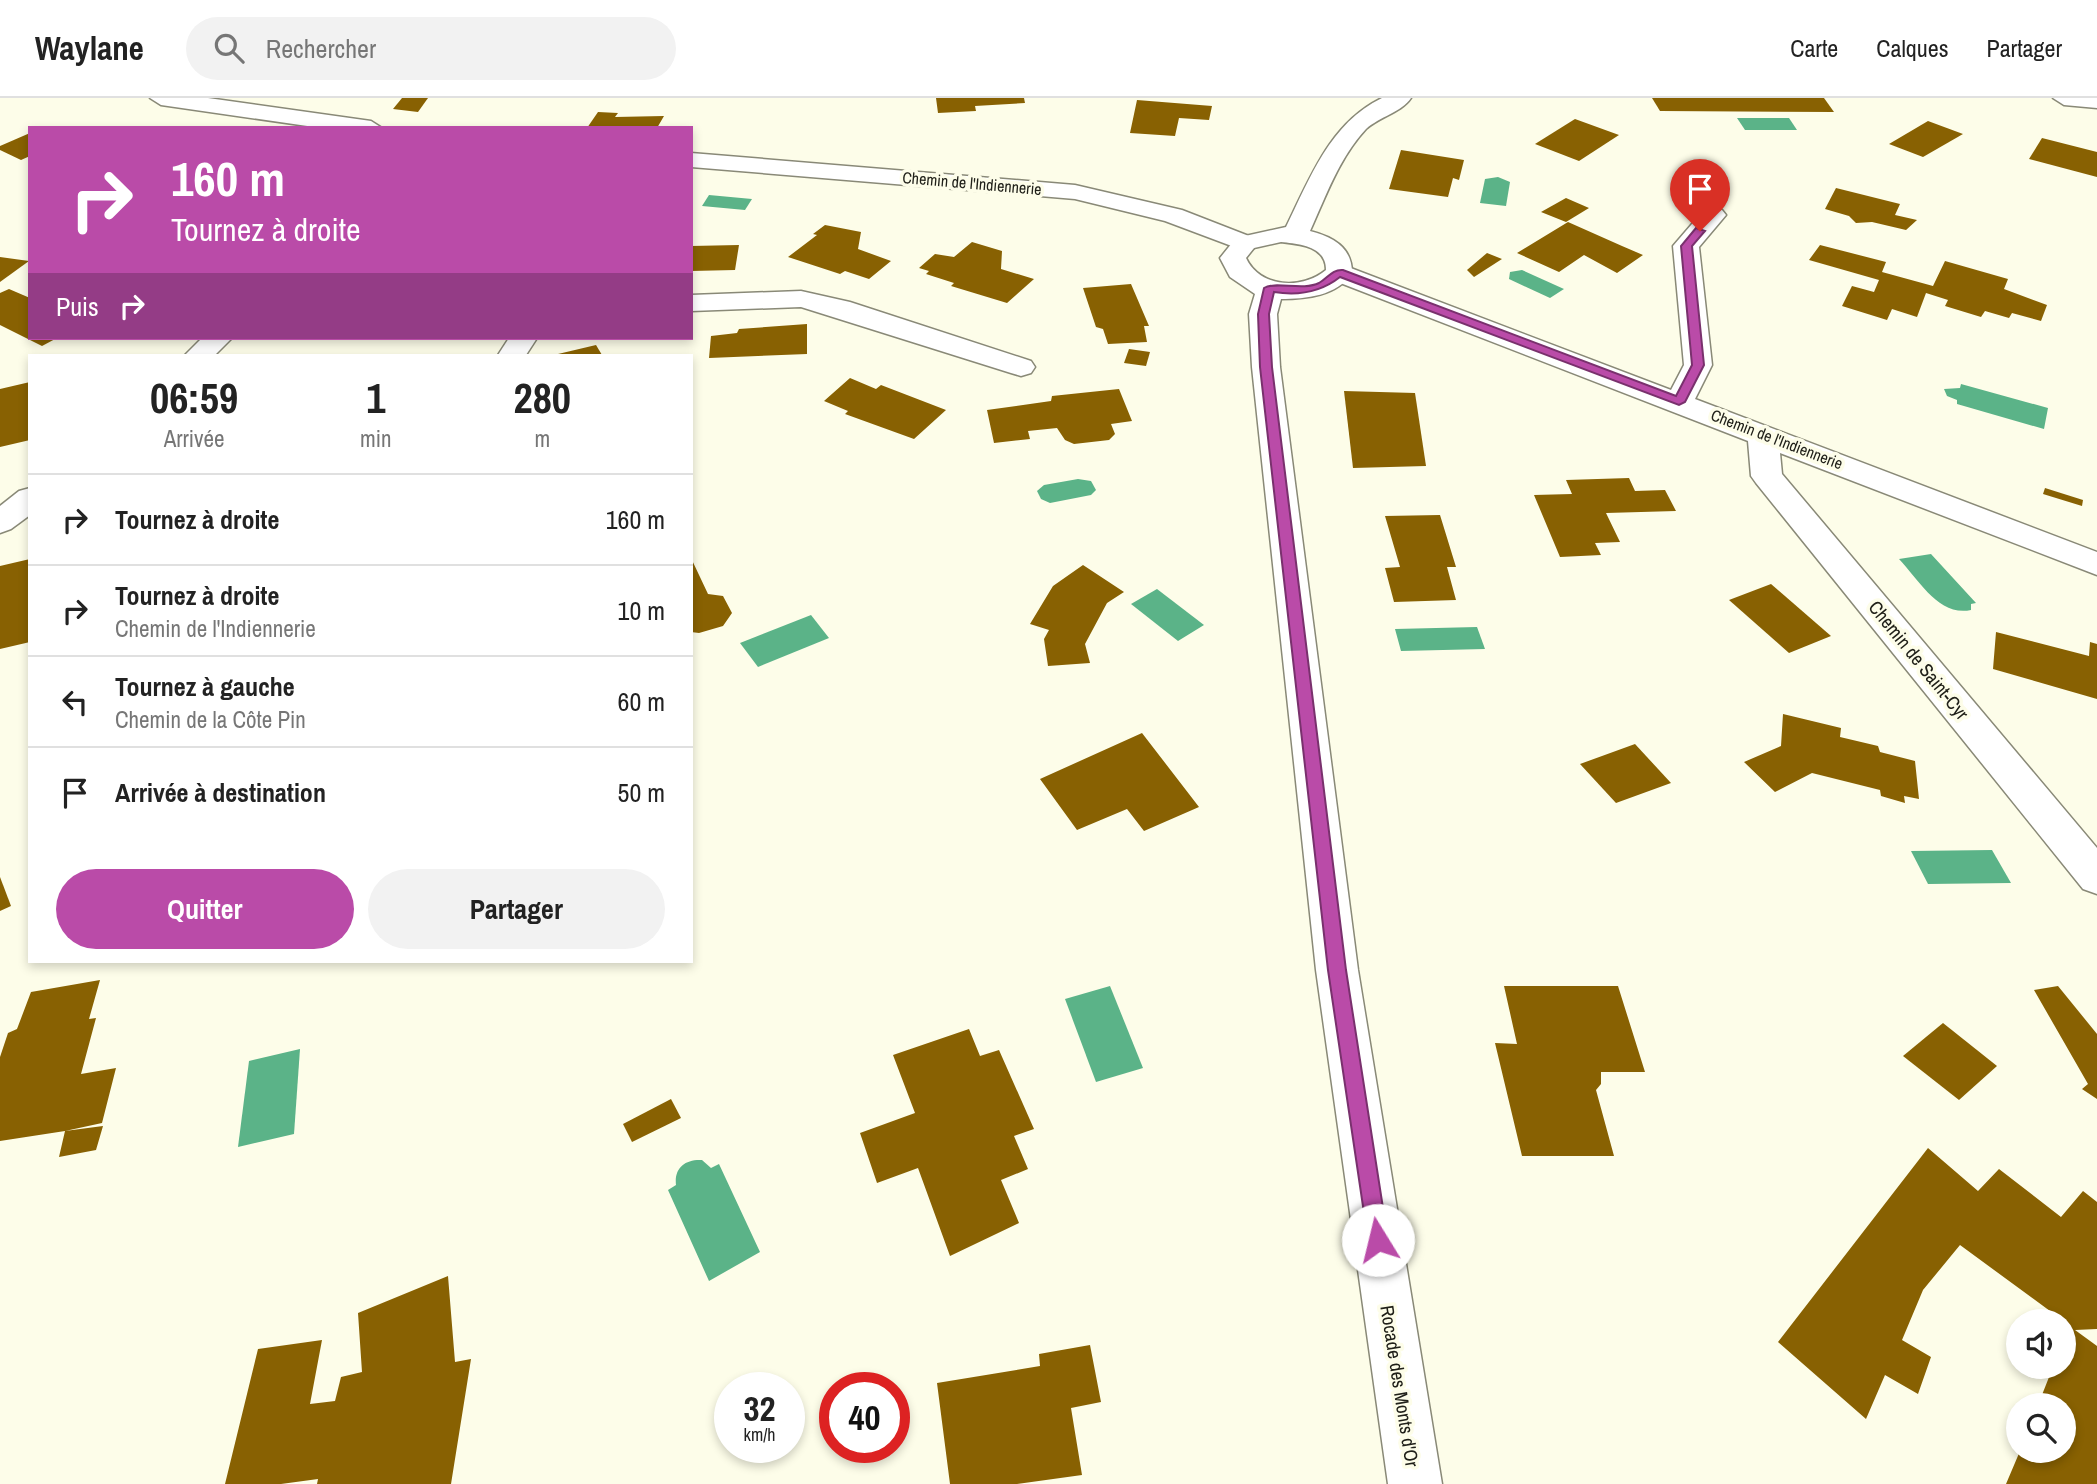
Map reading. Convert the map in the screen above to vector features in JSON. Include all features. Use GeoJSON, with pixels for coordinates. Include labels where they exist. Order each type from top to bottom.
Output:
{"type":"FeatureCollection","features":[{"type":"Feature","properties":{"kind":"street"},"geometry":{"type":"LineString","coordinates":[[162,98],[357,126]]}},
{"type":"Feature","properties":{"kind":"street"},"geometry":{"type":"LineString","coordinates":[[1295,235],[1332,157],[1354,124],[1399,98]]}},
{"type":"Feature","properties":{"kind":"street"},"geometry":{"type":"LineString","coordinates":[[2064,98],[2097,101]]}},
{"type":"Feature","properties":{"kind":"street","name":"Chemin de l'Indiennerie"},"geometry":{"type":"LineString","coordinates":[[693,160],[1075,192],[1173,215],[1245,243]]}},
{"type":"Feature","properties":{"kind":"street"},"geometry":{"type":"LineString","coordinates":[[1679,402],[1698,365],[1686,246],[1713,215]]}},
{"type":"Feature","properties":{"kind":"street"},"geometry":{"type":"LineString","coordinates":[[1268,235],[1295,235],[1312,239],[1336,254],[1341,263],[1339,273],[1320,287],[1287,291],[1254,283],[1235,267],[1233,258],[1245,243],[1268,235]]}},
{"type":"Feature","properties":{"kind":"street","name":"Chemin de l'Indiennerie"},"geometry":{"type":"LineString","coordinates":[[1339,273],[2097,564]]}},
{"type":"Feature","properties":{"kind":"street","name":"Rocade des Monts d'Or"},"geometry":{"type":"LineString","coordinates":[[1270,288],[1264,314],[1266,367],[1337,970],[1415,1484]]}},
{"type":"Feature","properties":{"kind":"street"},"geometry":{"type":"LineString","coordinates":[[693,303],[801,299],[841,308],[1021,367]]}},
{"type":"Feature","properties":{"kind":"street"},"geometry":{"type":"LineString","coordinates":[[200,354],[216,340]]}},
{"type":"Feature","properties":{"kind":"street","name":"Chemin de Saint-Cyr"},"geometry":{"type":"LineString","coordinates":[[1763,434],[1767,476],[2097,877]]}},
{"type":"Feature","properties":{"kind":"street"},"geometry":{"type":"LineString","coordinates":[[0,522],[28,500]]}},
{"type":"Feature","properties":{"kind":"shaded area"},"geometry":{"type":"Polygon","coordinates":[[[1737,118],[1789,118],[1797,130],[1745,130],[1737,118]]]}},
{"type":"Feature","properties":{"kind":"shaded area"},"geometry":{"type":"Polygon","coordinates":[[[1694,165],[1714,172],[1693,187],[1672,180],[1694,165]]]}},
{"type":"Feature","properties":{"kind":"shaded area"},"geometry":{"type":"Polygon","coordinates":[[[1498,177],[1510,182],[1506,206],[1480,203],[1485,179],[1498,177]]]}},
{"type":"Feature","properties":{"kind":"shaded area"},"geometry":{"type":"Polygon","coordinates":[[[709,195],[752,199],[745,210],[702,206],[709,195]]]}},
{"type":"Feature","properties":{"kind":"shaded area"},"geometry":{"type":"Polygon","coordinates":[[[1522,270],[1564,289],[1550,298],[1509,279],[1510,272],[1522,270]]]}},
{"type":"Feature","properties":{"kind":"shaded area"},"geometry":{"type":"Polygon","coordinates":[[[1961,384],[2048,408],[2044,429],[1957,404],[1957,400],[1947,396],[1944,389],[1960,388],[1961,384]]]}},
{"type":"Feature","properties":{"kind":"shaded area"},"geometry":{"type":"Polygon","coordinates":[[[1078,479],[1091,481],[1096,490],[1091,495],[1050,503],[1041,499],[1037,491],[1044,485],[1078,479]]]}},
{"type":"Feature","properties":{"kind":"shaded area"},"geometry":{"type":"Polygon","coordinates":[[[1931,554],[1976,603],[1971,604],[1971,610],[1960,611],[1939,602],[1899,559],[1931,554]]]}},
{"type":"Feature","properties":{"kind":"shaded area"},"geometry":{"type":"Polygon","coordinates":[[[1157,589],[1204,625],[1178,641],[1131,604],[1157,589]]]}},
{"type":"Feature","properties":{"kind":"shaded area"},"geometry":{"type":"Polygon","coordinates":[[[811,615],[829,638],[758,667],[740,643],[811,615]]]}},
{"type":"Feature","properties":{"kind":"shaded area"},"geometry":{"type":"Polygon","coordinates":[[[1477,627],[1485,649],[1401,651],[1395,629],[1477,627]]]}},
{"type":"Feature","properties":{"kind":"shaded area"},"geometry":{"type":"Polygon","coordinates":[[[1992,850],[2011,883],[1928,884],[1911,851],[1992,850]]]}},
{"type":"Feature","properties":{"kind":"shaded area"},"geometry":{"type":"Polygon","coordinates":[[[1110,986],[1143,1068],[1096,1082],[1065,999],[1110,986]]]}},
{"type":"Feature","properties":{"kind":"shaded area"},"geometry":{"type":"Polygon","coordinates":[[[300,1049],[294,1134],[238,1147],[249,1061],[300,1049]]]}},
{"type":"Feature","properties":{"kind":"shaded area"},"geometry":{"type":"Polygon","coordinates":[[[702,1160],[711,1168],[719,1164],[760,1252],[709,1281],[668,1190],[676,1185],[677,1174],[682,1166],[690,1161],[702,1160]]]}},
{"type":"Feature","properties":{"kind":"building"},"geometry":{"type":"Polygon","coordinates":[[[402,98],[428,98],[418,112],[393,109],[402,98]]]}},
{"type":"Feature","properties":{"kind":"building"},"geometry":{"type":"Polygon","coordinates":[[[936,98],[1024,98],[1025,103],[975,106],[976,111],[938,113],[936,98]]]}},
{"type":"Feature","properties":{"kind":"building"},"geometry":{"type":"Polygon","coordinates":[[[1652,98],[1824,98],[1834,112],[1660,111],[1652,98]]]}},
{"type":"Feature","properties":{"kind":"building"},"geometry":{"type":"Polygon","coordinates":[[[1137,100],[1212,106],[1209,120],[1179,118],[1175,136],[1130,133],[1137,100]]]}},
{"type":"Feature","properties":{"kind":"building"},"geometry":{"type":"Polygon","coordinates":[[[598,112],[618,113],[615,117],[664,116],[658,126],[588,126],[598,112]]]}},
{"type":"Feature","properties":{"kind":"building"},"geometry":{"type":"Polygon","coordinates":[[[1575,119],[1619,135],[1579,161],[1535,144],[1575,119]]]}},
{"type":"Feature","properties":{"kind":"building"},"geometry":{"type":"Polygon","coordinates":[[[1928,121],[1963,134],[1923,157],[1889,144],[1928,121]]]}},
{"type":"Feature","properties":{"kind":"building"},"geometry":{"type":"Polygon","coordinates":[[[28,134],[28,157],[21,160],[0,150],[0,146],[28,134]]]}},
{"type":"Feature","properties":{"kind":"building"},"geometry":{"type":"Polygon","coordinates":[[[2042,138],[2097,152],[2097,177],[2029,159],[2042,138]]]}},
{"type":"Feature","properties":{"kind":"building"},"geometry":{"type":"Polygon","coordinates":[[[1401,150],[1464,160],[1459,180],[1453,178],[1448,197],[1389,189],[1401,150]]]}},
{"type":"Feature","properties":{"kind":"building"},"geometry":{"type":"Polygon","coordinates":[[[1836,188],[1900,204],[1895,215],[1917,220],[1906,230],[1872,222],[1856,223],[1849,216],[1825,209],[1836,188]]]}},
{"type":"Feature","properties":{"kind":"building"},"geometry":{"type":"Polygon","coordinates":[[[1566,198],[1589,208],[1566,222],[1541,212],[1566,198]]]}},
{"type":"Feature","properties":{"kind":"building"},"geometry":{"type":"Polygon","coordinates":[[[1568,222],[1643,255],[1617,273],[1584,255],[1559,272],[1517,253],[1568,222]]]}},
{"type":"Feature","properties":{"kind":"building"},"geometry":{"type":"Polygon","coordinates":[[[825,225],[861,232],[858,249],[891,261],[869,279],[845,271],[840,274],[788,257],[817,235],[813,234],[825,225]]]}},
{"type":"Feature","properties":{"kind":"building"},"geometry":{"type":"Polygon","coordinates":[[[972,242],[1002,251],[1001,269],[1034,279],[1007,303],[951,286],[954,283],[926,274],[929,271],[919,268],[935,254],[954,257],[972,242]]]}},
{"type":"Feature","properties":{"kind":"building"},"geometry":{"type":"Polygon","coordinates":[[[739,245],[735,270],[693,271],[693,246],[739,245]]]}},
{"type":"Feature","properties":{"kind":"building"},"geometry":{"type":"Polygon","coordinates":[[[1820,245],[1886,262],[1882,272],[1933,286],[1945,261],[2008,279],[2004,289],[2047,305],[2041,321],[2012,313],[2009,318],[1985,311],[1981,317],[1945,306],[1948,300],[1926,293],[1917,317],[1892,309],[1887,320],[1842,306],[1852,286],[1874,292],[1879,280],[1809,260],[1820,245]]]}},
{"type":"Feature","properties":{"kind":"building"},"geometry":{"type":"Polygon","coordinates":[[[1487,253],[1502,259],[1474,277],[1467,270],[1487,253]]]}},
{"type":"Feature","properties":{"kind":"building"},"geometry":{"type":"Polygon","coordinates":[[[0,257],[28,261],[28,262],[0,282],[0,257]]]}},
{"type":"Feature","properties":{"kind":"building"},"geometry":{"type":"Polygon","coordinates":[[[1131,284],[1149,326],[1144,326],[1147,342],[1108,344],[1103,329],[1096,327],[1083,288],[1131,284]]]}},
{"type":"Feature","properties":{"kind":"building"},"geometry":{"type":"Polygon","coordinates":[[[9,289],[28,297],[28,339],[0,325],[0,293],[9,289]]]}},
{"type":"Feature","properties":{"kind":"building"},"geometry":{"type":"Polygon","coordinates":[[[807,324],[807,354],[709,358],[711,336],[737,333],[739,329],[807,324]]]}},
{"type":"Feature","properties":{"kind":"building"},"geometry":{"type":"Polygon","coordinates":[[[30,340],[53,340],[42,346],[30,340]]]}},
{"type":"Feature","properties":{"kind":"building"},"geometry":{"type":"Polygon","coordinates":[[[596,345],[601,354],[558,354],[596,345]]]}},
{"type":"Feature","properties":{"kind":"building"},"geometry":{"type":"Polygon","coordinates":[[[1129,349],[1150,352],[1146,366],[1124,363],[1129,349]]]}},
{"type":"Feature","properties":{"kind":"building"},"geometry":{"type":"Polygon","coordinates":[[[850,378],[876,389],[881,385],[946,410],[914,439],[845,414],[848,411],[824,401],[850,378]]]}},
{"type":"Feature","properties":{"kind":"building"},"geometry":{"type":"Polygon","coordinates":[[[28,382],[28,440],[0,447],[0,389],[28,382]]]}},
{"type":"Feature","properties":{"kind":"building"},"geometry":{"type":"Polygon","coordinates":[[[1119,389],[1132,421],[1111,424],[1115,434],[1109,440],[1074,444],[1065,440],[1057,428],[1028,431],[1030,439],[994,443],[987,410],[1051,401],[1052,396],[1119,389]]]}},
{"type":"Feature","properties":{"kind":"building"},"geometry":{"type":"Polygon","coordinates":[[[1344,391],[1415,393],[1426,466],[1353,468],[1344,391]]]}},
{"type":"Feature","properties":{"kind":"building"},"geometry":{"type":"Polygon","coordinates":[[[1629,478],[1635,491],[1665,490],[1676,511],[1606,513],[1620,542],[1595,543],[1601,555],[1560,557],[1534,495],[1572,494],[1566,480],[1629,478]]]}},
{"type":"Feature","properties":{"kind":"building"},"geometry":{"type":"Polygon","coordinates":[[[2045,488],[2083,500],[2082,506],[2043,494],[2045,488]]]}},
{"type":"Feature","properties":{"kind":"building"},"geometry":{"type":"Polygon","coordinates":[[[1440,515],[1456,567],[1447,567],[1456,600],[1394,602],[1385,568],[1400,567],[1385,516],[1440,515]]]}},
{"type":"Feature","properties":{"kind":"building"},"geometry":{"type":"Polygon","coordinates":[[[28,559],[28,642],[0,649],[0,566],[28,559]]]}},
{"type":"Feature","properties":{"kind":"building"},"geometry":{"type":"Polygon","coordinates":[[[693,562],[708,594],[723,596],[732,613],[723,626],[693,632],[693,562]]]}},
{"type":"Feature","properties":{"kind":"building"},"geometry":{"type":"Polygon","coordinates":[[[1083,565],[1124,592],[1107,603],[1085,644],[1090,663],[1048,666],[1044,639],[1049,630],[1030,624],[1053,586],[1083,565]]]}},
{"type":"Feature","properties":{"kind":"building"},"geometry":{"type":"Polygon","coordinates":[[[1771,584],[1831,636],[1789,653],[1729,600],[1771,584]]]}},
{"type":"Feature","properties":{"kind":"building"},"geometry":{"type":"Polygon","coordinates":[[[1996,632],[2089,656],[2090,642],[2097,644],[2097,699],[1993,669],[1996,632]]]}},
{"type":"Feature","properties":{"kind":"building"},"geometry":{"type":"Polygon","coordinates":[[[1783,714],[1841,728],[1840,737],[1878,746],[1880,752],[1915,761],[1919,799],[1904,796],[1905,803],[1881,796],[1880,790],[1812,773],[1775,792],[1744,762],[1781,746],[1783,714]]]}},
{"type":"Feature","properties":{"kind":"building"},"geometry":{"type":"Polygon","coordinates":[[[1142,733],[1199,807],[1144,831],[1127,809],[1077,830],[1040,779],[1142,733]]]}},
{"type":"Feature","properties":{"kind":"building"},"geometry":{"type":"Polygon","coordinates":[[[1635,744],[1671,783],[1616,803],[1580,764],[1635,744]]]}},
{"type":"Feature","properties":{"kind":"building"},"geometry":{"type":"Polygon","coordinates":[[[0,877],[11,906],[0,911],[0,877]]]}},
{"type":"Feature","properties":{"kind":"building"},"geometry":{"type":"Polygon","coordinates":[[[100,980],[89,1019],[96,1018],[81,1074],[116,1068],[102,1123],[0,1141],[0,1057],[8,1033],[17,1029],[31,992],[100,980]]]}},
{"type":"Feature","properties":{"kind":"building"},"geometry":{"type":"Polygon","coordinates":[[[1504,986],[1618,986],[1645,1072],[1601,1072],[1601,1084],[1596,1090],[1614,1156],[1522,1156],[1495,1043],[1517,1044],[1504,986]]]}},
{"type":"Feature","properties":{"kind":"building"},"geometry":{"type":"Polygon","coordinates":[[[2058,986],[2097,1034],[2097,1099],[2082,1089],[2088,1084],[2034,990],[2058,986]]]}},
{"type":"Feature","properties":{"kind":"building"},"geometry":{"type":"Polygon","coordinates":[[[1943,1023],[1997,1066],[1959,1100],[1903,1056],[1943,1023]]]}},
{"type":"Feature","properties":{"kind":"building"},"geometry":{"type":"Polygon","coordinates":[[[969,1029],[980,1056],[999,1050],[1034,1129],[1014,1136],[1028,1169],[1001,1180],[1019,1223],[950,1256],[918,1168],[877,1183],[860,1133],[915,1113],[893,1055],[969,1029]]]}},
{"type":"Feature","properties":{"kind":"building"},"geometry":{"type":"Polygon","coordinates":[[[671,1099],[681,1118],[632,1142],[623,1124],[671,1099]]]}},
{"type":"Feature","properties":{"kind":"building"},"geometry":{"type":"Polygon","coordinates":[[[103,1126],[96,1150],[59,1157],[65,1131],[103,1126]]]}},
{"type":"Feature","properties":{"kind":"building"},"geometry":{"type":"Polygon","coordinates":[[[1928,1148],[1978,1191],[1999,1169],[2061,1217],[2083,1191],[2097,1202],[2097,1329],[2076,1330],[2076,1309],[2047,1309],[1960,1245],[1923,1290],[1902,1340],[1931,1357],[1918,1394],[1885,1375],[1866,1419],[1778,1342],[1928,1148]]]}},
{"type":"Feature","properties":{"kind":"building"},"geometry":{"type":"Polygon","coordinates":[[[448,1276],[455,1362],[471,1359],[451,1484],[317,1484],[318,1479],[281,1484],[225,1484],[258,1349],[322,1340],[310,1404],[335,1401],[341,1377],[362,1372],[358,1313],[448,1276]]]}},
{"type":"Feature","properties":{"kind":"building"},"geometry":{"type":"Polygon","coordinates":[[[2076,1331],[2097,1346],[2097,1484],[2006,1484],[2015,1463],[2076,1463],[2076,1393],[2043,1393],[2048,1379],[2076,1379],[2076,1331]]]}},
{"type":"Feature","properties":{"kind":"building"},"geometry":{"type":"Polygon","coordinates":[[[1090,1345],[1101,1402],[1071,1408],[1082,1475],[1017,1484],[950,1484],[937,1383],[1040,1366],[1039,1354],[1090,1345]]]}},
{"type":"Feature","properties":{"kind":"route"},"geometry":{"type":"LineString","coordinates":[[1378,1240],[1337,970],[1266,367],[1264,314],[1270,288],[1287,291],[1320,287],[1332,281],[1339,273],[1679,402],[1698,365],[1686,246],[1700,231]]}}]}
